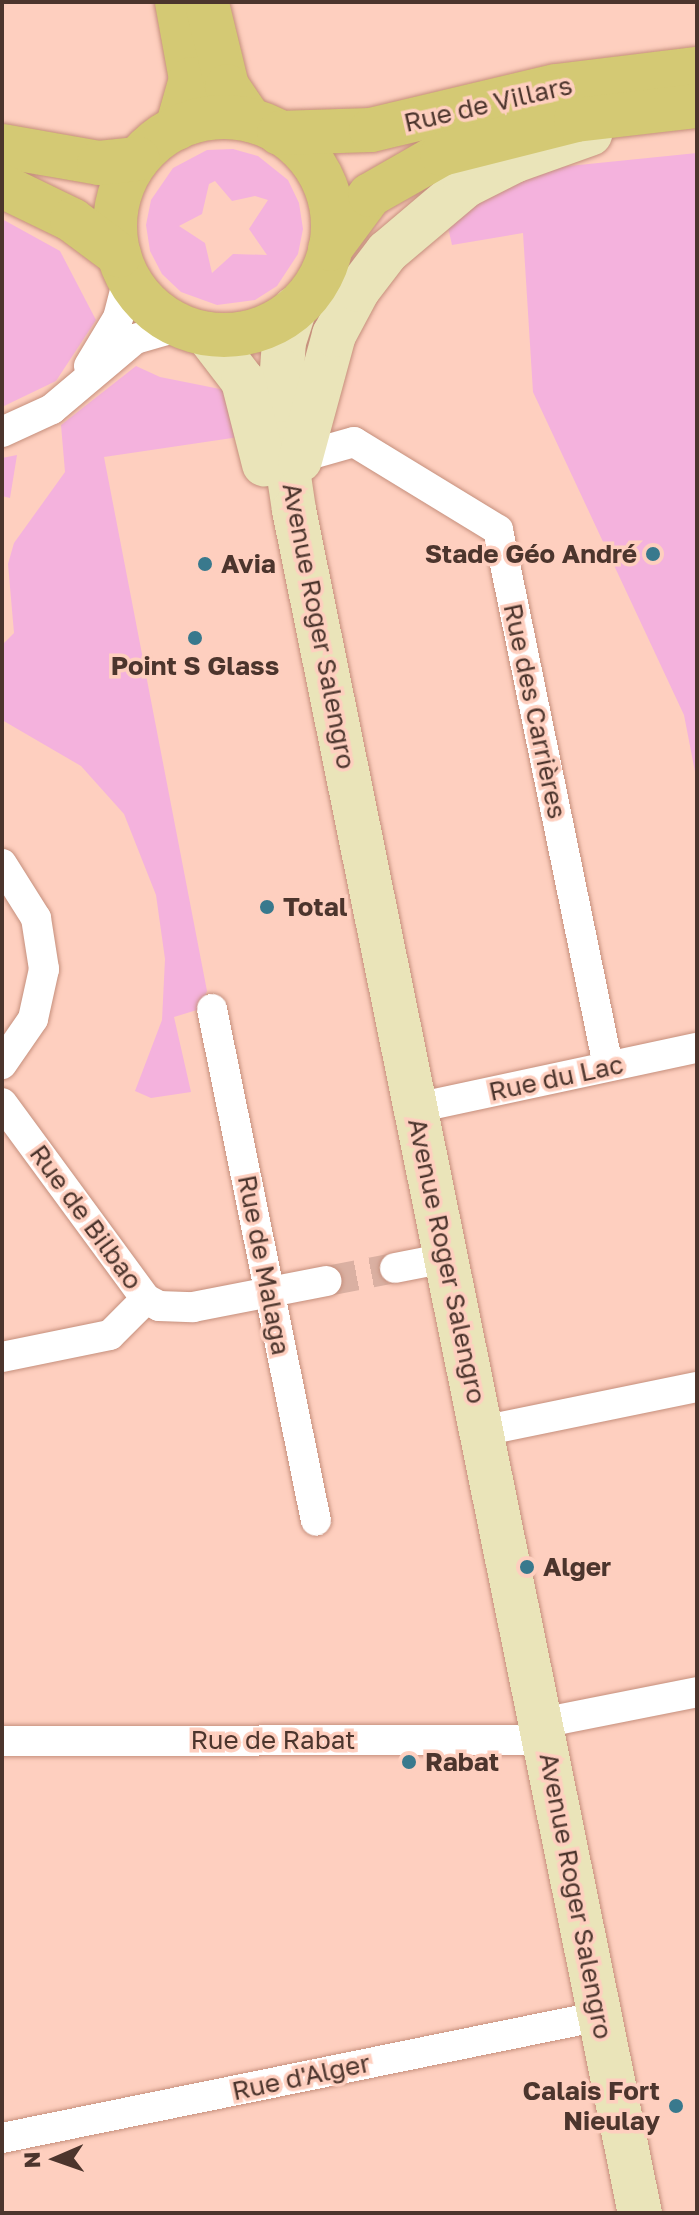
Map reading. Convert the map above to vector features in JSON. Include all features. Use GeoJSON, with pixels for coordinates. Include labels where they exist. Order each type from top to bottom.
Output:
{"type":"FeatureCollection","features":[{"type":"Feature","properties":{"kind":"main road"},"geometry":{"type":"LineString","coordinates":[[2,186],[72,220],[124,267],[151,307],[193,330],[254,331],[295,308],[317,281],[330,249],[332,213],[322,179],[302,150],[265,126],[227,86],[196,21]]}},
{"type":"Feature","properties":{"kind":"main road"},"geometry":{"type":"LineString","coordinates":[[177,128],[191,91],[196,21]]}},
{"type":"Feature","properties":{"kind":"main road","name":"Rue de Villars"},"geometry":{"type":"LineString","coordinates":[[265,126],[371,130],[556,86],[694,94]]}},
{"type":"Feature","properties":{"kind":"main road"},"geometry":{"type":"LineString","coordinates":[[294,510],[301,457],[326,354],[345,313],[372,270],[422,218],[465,186],[514,161],[694,94]]}},
{"type":"Feature","properties":{"kind":"main road","name":"Rue de Villars"},"geometry":{"type":"LineString","coordinates":[[330,249],[370,195],[442,154],[546,126],[694,94]]}},
{"type":"Feature","properties":{"kind":"main road"},"geometry":{"type":"LineString","coordinates":[[124,267],[117,205],[138,159],[177,128],[216,117],[265,126]]}},
{"type":"Feature","properties":{"kind":"main road"},"geometry":{"type":"LineString","coordinates":[[2,146],[99,163],[138,159]]}},
{"type":"Feature","properties":{"kind":"main road","name":"Avenue Roger Salengro"},"geometry":{"type":"LineString","coordinates":[[295,308],[284,341],[282,371],[284,443],[294,510],[416,1108],[422,1263],[482,1431],[589,2018],[617,2213]]}},
{"type":"Feature","properties":{"kind":"main road","name":"Avenue Roger Salengro"},"geometry":{"type":"LineString","coordinates":[[193,330],[239,372],[253,413],[422,1263],[536,1734]]}},
{"type":"Feature","properties":{"kind":"main road","name":"Avenue Roger Salengro"},"geometry":{"type":"LineString","coordinates":[[589,2018],[640,2213]]}},
{"type":"Feature","properties":{"kind":"street"},"geometry":{"type":"LineString","coordinates":[[73,391],[118,318],[124,267]]}},
{"type":"Feature","properties":{"kind":"street"},"geometry":{"type":"LineString","coordinates":[[2,432],[34,421],[135,339],[193,330]]}},
{"type":"Feature","properties":{"kind":"street","name":"Rue des Carrières"},"geometry":{"type":"LineString","coordinates":[[301,457],[354,442],[498,530],[608,1066]]}},
{"type":"Feature","properties":{"kind":"street"},"geometry":{"type":"LineString","coordinates":[[2,864],[36,918],[44,969],[33,1019],[2,1064]]}},
{"type":"Feature","properties":{"kind":"street","name":"Rue de Malaga"},"geometry":{"type":"LineString","coordinates":[[212,1009],[316,1521]]}},
{"type":"Feature","properties":{"kind":"street","name":"Rue du Lac"},"geometry":{"type":"LineString","coordinates":[[416,1108],[697,1048]]}},
{"type":"Feature","properties":{"kind":"street","name":"Rue de Bilbao"},"geometry":{"type":"LineString","coordinates":[[2,1103],[146,1299],[159,1306],[193,1307],[327,1281]]}},
{"type":"Feature","properties":{"kind":"street"},"geometry":{"type":"LineString","coordinates":[[2,1357],[110,1335],[146,1299]]}},
{"type":"Feature","properties":{"kind":"street"},"geometry":{"type":"LineString","coordinates":[[482,1431],[697,1387]]}},
{"type":"Feature","properties":{"kind":"street","name":"Rue de Rabat"},"geometry":{"type":"LineString","coordinates":[[2,1741],[536,1734],[697,1692]]}},
{"type":"Feature","properties":{"kind":"street","name":"Rue d'Alger"},"geometry":{"type":"LineString","coordinates":[[2,2139],[589,2018]]}},
{"type":"Feature","properties":{"kind":"shaded area"},"geometry":{"type":"Polygon","coordinates":[[[233,149],[258,156],[288,180],[299,203],[303,229],[298,254],[277,286],[255,300],[217,305],[181,292],[162,274],[150,251],[146,225],[151,200],[173,168],[207,150],[233,149]],[[215,181],[209,184],[202,214],[179,226],[205,243],[212,273],[233,254],[267,255],[249,229],[268,200],[255,196],[232,201],[215,181]]]}},
{"type":"Feature","properties":{"kind":"shaded area","name":"Stade Géo André"},"geometry":{"type":"Polygon","coordinates":[[[697,153],[697,782],[684,715],[533,392],[523,233],[452,245],[445,214],[549,168],[697,153]]]}},
{"type":"Feature","properties":{"kind":"shaded area"},"geometry":{"type":"Polygon","coordinates":[[[2,219],[60,251],[96,320],[56,381],[2,407],[2,219]]]}},
{"type":"Feature","properties":{"kind":"shaded area"},"geometry":{"type":"Polygon","coordinates":[[[136,366],[160,377],[225,390],[239,437],[104,457],[207,991],[200,1009],[174,1017],[191,1092],[151,1098],[135,1091],[162,1020],[165,959],[156,895],[124,814],[81,766],[2,720],[2,645],[14,633],[8,564],[14,543],[65,472],[61,425],[136,366]]]}},
{"type":"Feature","properties":{"kind":"shaded area"},"geometry":{"type":"Polygon","coordinates":[[[17,455],[10,498],[2,496],[2,458],[17,455]]]}},
{"type":"Feature","properties":{"kind":"tunnel"},"geometry":{"type":"LineString","coordinates":[[327,1281],[395,1268]]}},
{"type":"Feature","properties":{"kind":"place","name":"Stade Géo André"},"geometry":{"type":"Point","coordinates":[653,554]}},
{"type":"Feature","properties":{"kind":"place","name":"Avia"},"geometry":{"type":"Point","coordinates":[205,564]}},
{"type":"Feature","properties":{"kind":"place","name":"Point S Glass"},"geometry":{"type":"Point","coordinates":[195,638]}},
{"type":"Feature","properties":{"kind":"place","name":"Total"},"geometry":{"type":"Point","coordinates":[267,907]}},
{"type":"Feature","properties":{"kind":"place","name":"Alger"},"geometry":{"type":"Point","coordinates":[527,1567]}},
{"type":"Feature","properties":{"kind":"place","name":"Rabat"},"geometry":{"type":"Point","coordinates":[409,1762]}},
{"type":"Feature","properties":{"kind":"place","name":"Calais Fort Nieulay"},"geometry":{"type":"Point","coordinates":[676,2106]}}]}
